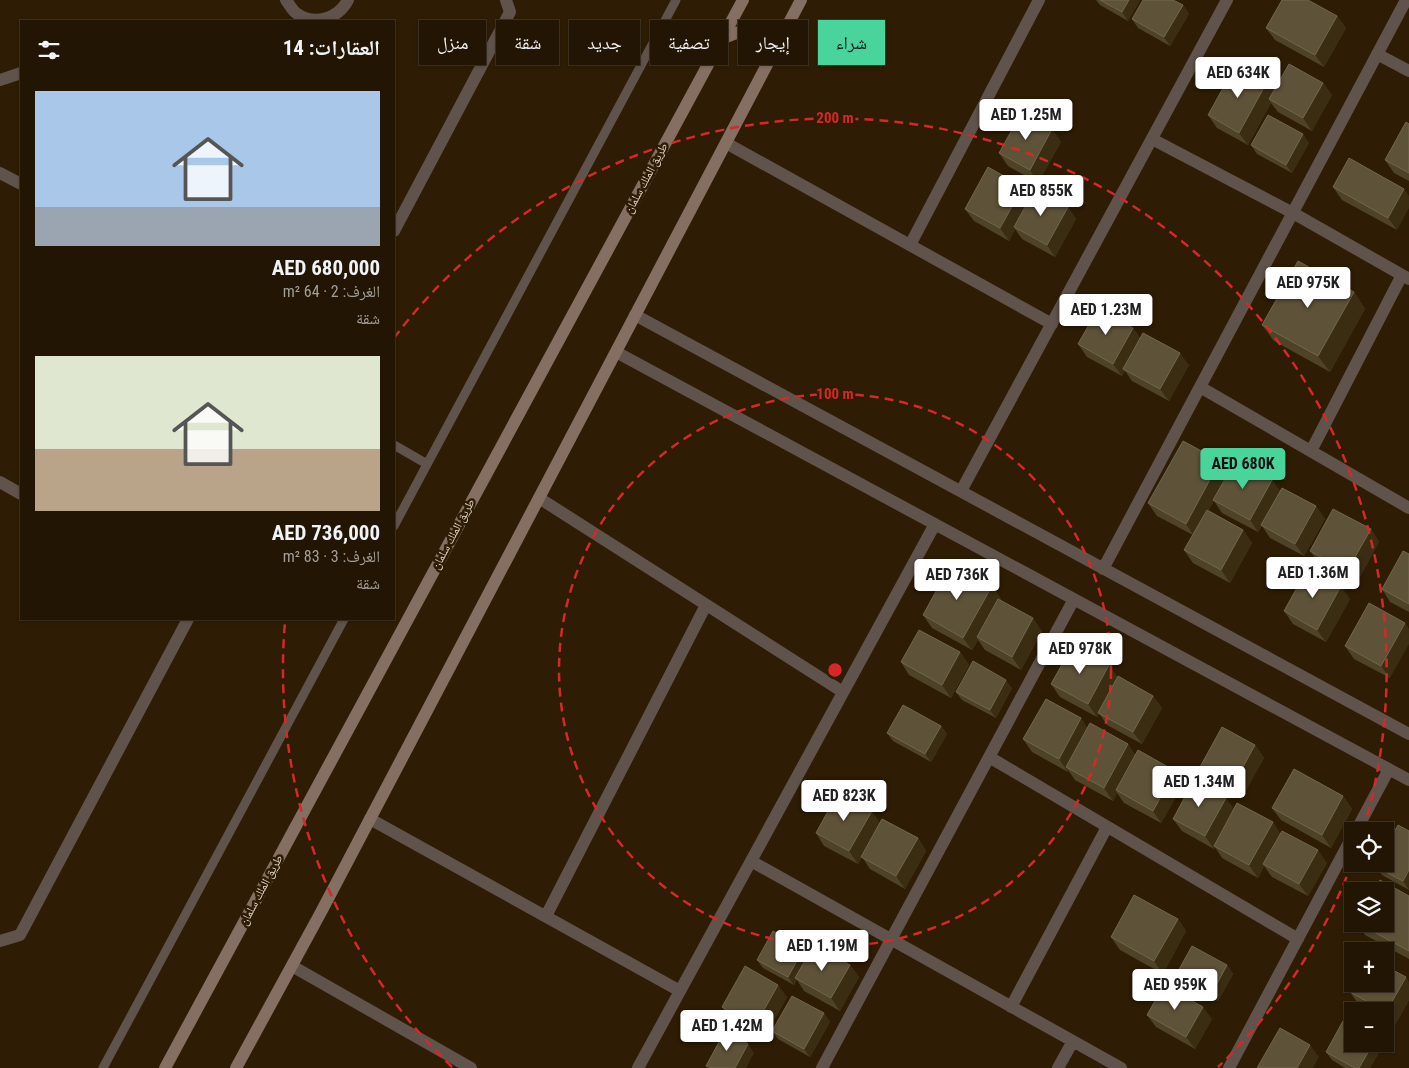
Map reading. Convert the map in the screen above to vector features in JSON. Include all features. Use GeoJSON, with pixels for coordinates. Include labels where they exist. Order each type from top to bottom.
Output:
{"type":"FeatureCollection","features":[{"type":"Feature","properties":{"kind":"main road","name":"طريق الملك سلمان"},"geometry":{"type":"LineString","coordinates":[[728,26],[742,0]]}},
{"type":"Feature","properties":{"kind":"main road"},"geometry":{"type":"LineString","coordinates":[[791,20],[802,0]]}},
{"type":"Feature","properties":{"kind":"main road","name":"طريق الملك سلمان"},"geometry":{"type":"LineString","coordinates":[[165,1068],[707,65]]}},
{"type":"Feature","properties":{"kind":"main road"},"geometry":{"type":"LineString","coordinates":[[236,1068],[370,819],[767,65]]}},
{"type":"Feature","properties":{"kind":"street"},"geometry":{"type":"LineString","coordinates":[[286,0],[294,12],[304,18],[321,20],[332,17],[344,7],[348,0]]}},
{"type":"Feature","properties":{"kind":"street"},"geometry":{"type":"LineString","coordinates":[[395,229],[510,12],[506,0]]}},
{"type":"Feature","properties":{"kind":"street"},"geometry":{"type":"LineString","coordinates":[[910,245],[1039,0]]}},
{"type":"Feature","properties":{"kind":"street"},"geometry":{"type":"LineString","coordinates":[[962,491],[1227,0]]}},
{"type":"Feature","properties":{"kind":"street"},"geometry":{"type":"LineString","coordinates":[[1103,568],[1406,0]]}},
{"type":"Feature","properties":{"kind":"street"},"geometry":{"type":"LineString","coordinates":[[1377,54],[1409,71]]}},
{"type":"Feature","properties":{"kind":"street"},"geometry":{"type":"LineString","coordinates":[[0,80],[20,73]]}},
{"type":"Feature","properties":{"kind":"street"},"geometry":{"type":"LineString","coordinates":[[1152,139],[1293,213],[1406,277],[1311,451]]}},
{"type":"Feature","properties":{"kind":"street"},"geometry":{"type":"LineString","coordinates":[[726,143],[1052,324]]}},
{"type":"Feature","properties":{"kind":"street"},"geometry":{"type":"LineString","coordinates":[[4,175],[20,173]]}},
{"type":"Feature","properties":{"kind":"street"},"geometry":{"type":"LineString","coordinates":[[4,175],[20,183]]}},
{"type":"Feature","properties":{"kind":"street"},"geometry":{"type":"LineString","coordinates":[[635,315],[1409,734]]}},
{"type":"Feature","properties":{"kind":"street"},"geometry":{"type":"LineString","coordinates":[[616,352],[1409,780]]}},
{"type":"Feature","properties":{"kind":"street"},"geometry":{"type":"LineString","coordinates":[[1200,387],[1409,508]]}},
{"type":"Feature","properties":{"kind":"street"},"geometry":{"type":"LineString","coordinates":[[0,482],[20,493]]}},
{"type":"Feature","properties":{"kind":"street"},"geometry":{"type":"LineString","coordinates":[[539,498],[843,692]]}},
{"type":"Feature","properties":{"kind":"street"},"geometry":{"type":"LineString","coordinates":[[638,1068],[935,524]]}},
{"type":"Feature","properties":{"kind":"street"},"geometry":{"type":"LineString","coordinates":[[822,1068],[1074,599]]}},
{"type":"Feature","properties":{"kind":"street"},"geometry":{"type":"LineString","coordinates":[[546,916],[706,605]]}},
{"type":"Feature","properties":{"kind":"street"},"geometry":{"type":"LineString","coordinates":[[0,941],[20,935],[187,620]]}},
{"type":"Feature","properties":{"kind":"street"},"geometry":{"type":"LineString","coordinates":[[989,757],[1298,939]]}},
{"type":"Feature","properties":{"kind":"street"},"geometry":{"type":"LineString","coordinates":[[1361,822],[1389,769]]}},
{"type":"Feature","properties":{"kind":"street"},"geometry":{"type":"LineString","coordinates":[[370,819],[680,991]]}},
{"type":"Feature","properties":{"kind":"street"},"geometry":{"type":"LineString","coordinates":[[1011,1006],[1107,827]]}},
{"type":"Feature","properties":{"kind":"street"},"geometry":{"type":"LineString","coordinates":[[1229,1068],[1344,852]]}},
{"type":"Feature","properties":{"kind":"street"},"geometry":{"type":"LineString","coordinates":[[750,861],[1121,1068]]}},
{"type":"Feature","properties":{"kind":"street"},"geometry":{"type":"LineString","coordinates":[[292,966],[471,1068]]}},
{"type":"Feature","properties":{"kind":"street"},"geometry":{"type":"LineString","coordinates":[[1058,1068],[1073,1041]]}},
{"type":"Feature","properties":{"kind":"lane"},"geometry":{"type":"LineString","coordinates":[[395,524],[676,0]]}},
{"type":"Feature","properties":{"kind":"lane"},"geometry":{"type":"LineString","coordinates":[[395,446],[427,464]]}},
{"type":"Feature","properties":{"kind":"lane"},"geometry":{"type":"LineString","coordinates":[[103,1068],[343,620]]}},
{"type":"Feature","properties":{"kind":"building"},"geometry":{"type":"Polygon","coordinates":[[[1100,0],[1129,0],[1122,12],[1100,0]]]}},
{"type":"Feature","properties":{"kind":"building"},"geometry":{"type":"Polygon","coordinates":[[[1143,0],[1173,0],[1183,5],[1164,37],[1132,19],[1143,0]]]}},
{"type":"Feature","properties":{"kind":"building"},"geometry":{"type":"Polygon","coordinates":[[[1282,0],[1308,0],[1337,16],[1315,55],[1266,28],[1282,0]]]}},
{"type":"Feature","properties":{"kind":"building"},"geometry":{"type":"Polygon","coordinates":[[[1289,64],[1323,83],[1303,118],[1269,99],[1289,64]]]}},
{"type":"Feature","properties":{"kind":"building"},"geometry":{"type":"Polygon","coordinates":[[[1236,65],[1267,82],[1239,133],[1208,115],[1236,65]]]}},
{"type":"Feature","properties":{"kind":"building"},"geometry":{"type":"Polygon","coordinates":[[[1022,112],[1052,129],[1030,170],[999,153],[1022,112]]]}},
{"type":"Feature","properties":{"kind":"building"},"geometry":{"type":"Polygon","coordinates":[[[1268,115],[1303,134],[1286,165],[1251,145],[1268,115]]]}},
{"type":"Feature","properties":{"kind":"building"},"geometry":{"type":"Polygon","coordinates":[[[1406,122],[1409,124],[1409,173],[1385,160],[1406,122]]]}},
{"type":"Feature","properties":{"kind":"building"},"geometry":{"type":"Polygon","coordinates":[[[1349,158],[1404,189],[1388,218],[1333,187],[1349,158]]]}},
{"type":"Feature","properties":{"kind":"building"},"geometry":{"type":"Polygon","coordinates":[[[988,167],[1023,187],[1000,228],[965,209],[988,167]]]}},
{"type":"Feature","properties":{"kind":"building"},"geometry":{"type":"Polygon","coordinates":[[[1035,189],[1068,207],[1047,245],[1014,227],[1035,189]]]}},
{"type":"Feature","properties":{"kind":"building"},"geometry":{"type":"Polygon","coordinates":[[[1298,261],[1354,292],[1318,356],[1262,325],[1298,261]]]}},
{"type":"Feature","properties":{"kind":"building"},"geometry":{"type":"Polygon","coordinates":[[[1098,309],[1133,328],[1113,364],[1078,344],[1098,309]]]}},
{"type":"Feature","properties":{"kind":"building"},"geometry":{"type":"Polygon","coordinates":[[[1143,333],[1180,353],[1160,389],[1123,369],[1143,333]]]}},
{"type":"Feature","properties":{"kind":"building"},"geometry":{"type":"Polygon","coordinates":[[[1183,441],[1220,461],[1186,524],[1148,503],[1183,441]]]}},
{"type":"Feature","properties":{"kind":"building"},"geometry":{"type":"Polygon","coordinates":[[[1236,460],[1272,480],[1250,520],[1213,500],[1236,460]]]}},
{"type":"Feature","properties":{"kind":"building"},"geometry":{"type":"Polygon","coordinates":[[[1282,488],[1316,506],[1295,544],[1261,525],[1282,488]]]}},
{"type":"Feature","properties":{"kind":"building"},"geometry":{"type":"Polygon","coordinates":[[[1333,509],[1371,529],[1347,571],[1310,551],[1333,509]]]}},
{"type":"Feature","properties":{"kind":"building"},"geometry":{"type":"Polygon","coordinates":[[[1207,510],[1243,530],[1221,570],[1184,550],[1207,510]]]}},
{"type":"Feature","properties":{"kind":"building"},"geometry":{"type":"Polygon","coordinates":[[[1403,551],[1409,554],[1409,604],[1382,589],[1403,551]]]}},
{"type":"Feature","properties":{"kind":"building"},"geometry":{"type":"Polygon","coordinates":[[[951,564],[992,586],[963,638],[923,615],[951,564]]]}},
{"type":"Feature","properties":{"kind":"building"},"geometry":{"type":"Polygon","coordinates":[[[1308,568],[1341,586],[1317,630],[1284,611],[1308,568]]]}},
{"type":"Feature","properties":{"kind":"building"},"geometry":{"type":"Polygon","coordinates":[[[998,599],[1033,618],[1012,657],[977,637],[998,599]]]}},
{"type":"Feature","properties":{"kind":"building"},"geometry":{"type":"Polygon","coordinates":[[[1369,603],[1405,623],[1381,666],[1345,646],[1369,603]]]}},
{"type":"Feature","properties":{"kind":"building"},"geometry":{"type":"Polygon","coordinates":[[[919,630],[960,652],[942,685],[901,662],[919,630]]]}},
{"type":"Feature","properties":{"kind":"building"},"geometry":{"type":"Polygon","coordinates":[[[1073,645],[1109,665],[1088,704],[1051,684],[1073,645]]]}},
{"type":"Feature","properties":{"kind":"building"},"geometry":{"type":"Polygon","coordinates":[[[973,661],[1006,680],[990,710],[956,692],[973,661]]]}},
{"type":"Feature","properties":{"kind":"building"},"geometry":{"type":"Polygon","coordinates":[[[1118,676],[1153,696],[1133,732],[1098,713],[1118,676]]]}},
{"type":"Feature","properties":{"kind":"building"},"geometry":{"type":"Polygon","coordinates":[[[1046,699],[1081,718],[1059,759],[1023,739],[1046,699]]]}},
{"type":"Feature","properties":{"kind":"building"},"geometry":{"type":"Polygon","coordinates":[[[903,705],[941,726],[925,754],[887,733],[903,705]]]}},
{"type":"Feature","properties":{"kind":"building"},"geometry":{"type":"Polygon","coordinates":[[[1090,723],[1128,744],[1104,788],[1066,767],[1090,723]]]}},
{"type":"Feature","properties":{"kind":"building"},"geometry":{"type":"Polygon","coordinates":[[[1222,727],[1255,745],[1233,785],[1200,767],[1222,727]]]}},
{"type":"Feature","properties":{"kind":"building"},"geometry":{"type":"Polygon","coordinates":[[[1138,750],[1175,771],[1153,811],[1116,790],[1138,750]]]}},
{"type":"Feature","properties":{"kind":"building"},"geometry":{"type":"Polygon","coordinates":[[[1294,769],[1343,796],[1322,835],[1272,808],[1294,769]]]}},
{"type":"Feature","properties":{"kind":"building"},"geometry":{"type":"Polygon","coordinates":[[[1194,780],[1226,798],[1205,836],[1173,819],[1194,780]]]}},
{"type":"Feature","properties":{"kind":"building"},"geometry":{"type":"Polygon","coordinates":[[[838,793],[872,811],[849,851],[816,833],[838,793]]]}},
{"type":"Feature","properties":{"kind":"building"},"geometry":{"type":"Polygon","coordinates":[[[1237,803],[1273,822],[1249,865],[1214,846],[1237,803]]]}},
{"type":"Feature","properties":{"kind":"building"},"geometry":{"type":"Polygon","coordinates":[[[882,819],[918,838],[896,876],[861,857],[882,819]]]}},
{"type":"Feature","properties":{"kind":"building"},"geometry":{"type":"Polygon","coordinates":[[[1398,825],[1409,831],[1409,870],[1403,881],[1386,872],[1394,872],[1394,832],[1398,825]]]}},
{"type":"Feature","properties":{"kind":"building"},"geometry":{"type":"Polygon","coordinates":[[[1282,831],[1318,850],[1299,884],[1263,864],[1282,831]]]}},
{"type":"Feature","properties":{"kind":"building"},"geometry":{"type":"Polygon","coordinates":[[[1394,888],[1409,896],[1409,951],[1374,932],[1394,932],[1394,888]]]}},
{"type":"Feature","properties":{"kind":"building"},"geometry":{"type":"Polygon","coordinates":[[[1134,895],[1178,919],[1154,961],[1111,937],[1134,895]]]}},
{"type":"Feature","properties":{"kind":"building"},"geometry":{"type":"Polygon","coordinates":[[[773,931],[804,948],[788,977],[757,960],[773,931]]]}},
{"type":"Feature","properties":{"kind":"building"},"geometry":{"type":"Polygon","coordinates":[[[814,945],[850,965],[831,998],[795,978],[814,945]]]}},
{"type":"Feature","properties":{"kind":"building"},"geometry":{"type":"Polygon","coordinates":[[[1192,946],[1227,965],[1212,993],[1177,973],[1192,946]]]}},
{"type":"Feature","properties":{"kind":"building"},"geometry":{"type":"Polygon","coordinates":[[[745,966],[778,985],[755,1026],[722,1007],[745,966]]]}},
{"type":"Feature","properties":{"kind":"building"},"geometry":{"type":"Polygon","coordinates":[[[1394,971],[1406,977],[1392,1002],[1368,1002],[1350,992],[1394,992],[1394,971]]]}},
{"type":"Feature","properties":{"kind":"building"},"geometry":{"type":"Polygon","coordinates":[[[1164,985],[1203,1007],[1186,1037],[1147,1015],[1164,985]]]}},
{"type":"Feature","properties":{"kind":"building"},"geometry":{"type":"Polygon","coordinates":[[[792,996],[824,1013],[804,1049],[772,1031],[792,996]]]}},
{"type":"Feature","properties":{"kind":"building"},"geometry":{"type":"Polygon","coordinates":[[[1343,1021],[1344,1052],[1368,1052],[1359,1068],[1355,1068],[1326,1052],[1343,1021]]]}},
{"type":"Feature","properties":{"kind":"building"},"geometry":{"type":"Polygon","coordinates":[[[1280,1028],[1310,1045],[1297,1068],[1257,1068],[1280,1028]]]}},
{"type":"Feature","properties":{"kind":"building"},"geometry":{"type":"Polygon","coordinates":[[[725,1031],[748,1044],[735,1068],[711,1068],[706,1066],[725,1031]]]}}]}
